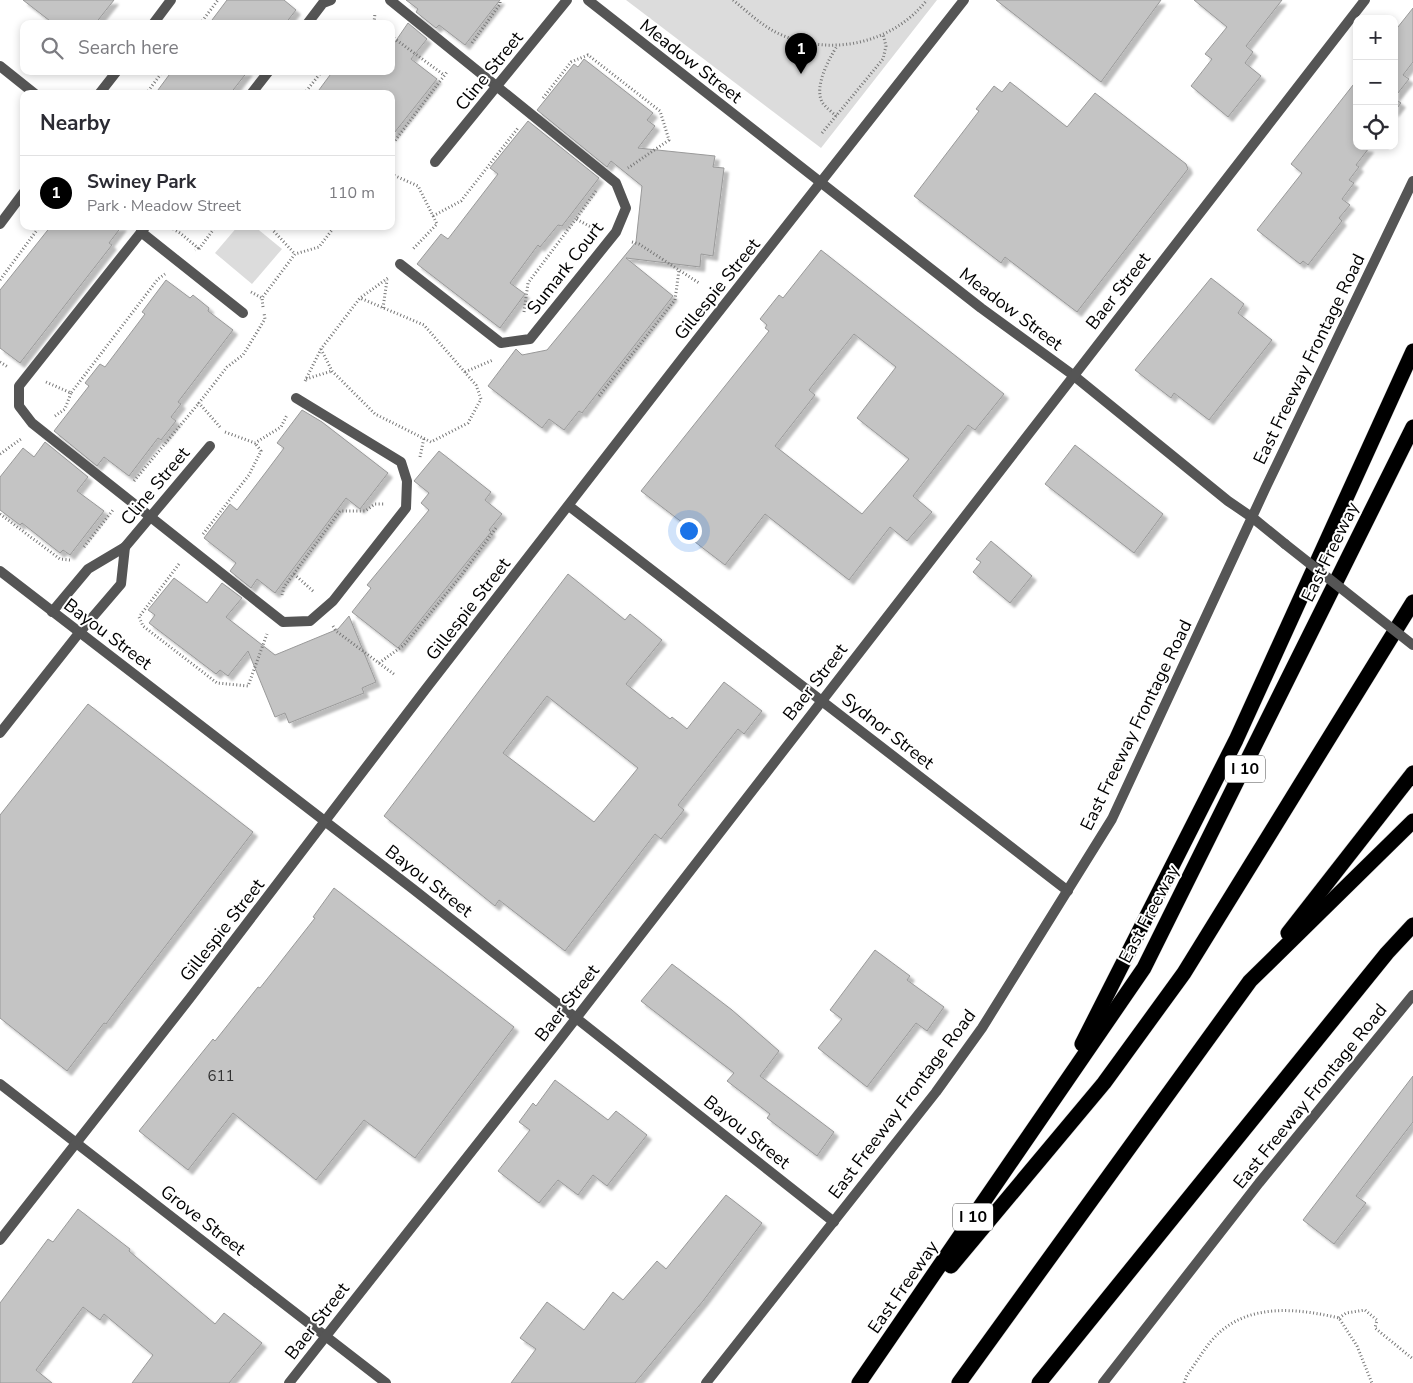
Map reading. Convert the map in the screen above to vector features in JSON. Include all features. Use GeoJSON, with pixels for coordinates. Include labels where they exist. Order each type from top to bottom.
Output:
{"type":"FeatureCollection","features":[{"type":"Feature","properties":{"kind":"highway"},"geometry":{"type":"LineString","coordinates":[[1055,1098],[1236,740],[1413,351]]}},
{"type":"Feature","properties":{"kind":"highway","name":"East Freeway"},"geometry":{"type":"LineString","coordinates":[[859,1383],[1144,968],[1413,427]]}},
{"type":"Feature","properties":{"kind":"highway"},"geometry":{"type":"LineString","coordinates":[[892,1336],[1104,1082],[1184,973],[1413,602]]}},
{"type":"Feature","properties":{"kind":"highway"},"geometry":{"type":"LineString","coordinates":[[959,1383],[1250,981],[1413,773]]}},
{"type":"Feature","properties":{"kind":"highway"},"geometry":{"type":"LineString","coordinates":[[1250,981],[1413,821]]}},
{"type":"Feature","properties":{"kind":"highway"},"geometry":{"type":"LineString","coordinates":[[1042,1380],[1387,953],[1413,925]]}},
{"type":"Feature","properties":{"kind":"street"},"geometry":{"type":"LineString","coordinates":[[156,20],[172,0]]}},
{"type":"Feature","properties":{"kind":"street"},"geometry":{"type":"LineString","coordinates":[[310,20],[323,3],[331,0]]}},
{"type":"Feature","properties":{"kind":"street","name":"Sumark Court"},"geometry":{"type":"LineString","coordinates":[[390,0],[616,183],[626,208],[613,236],[530,339],[519,340]]}},
{"type":"Feature","properties":{"kind":"street","name":"Cline Street"},"geometry":{"type":"LineString","coordinates":[[436,162],[567,0]]}},
{"type":"Feature","properties":{"kind":"street","name":"Meadow Street"},"geometry":{"type":"LineString","coordinates":[[588,0],[981,308],[1073,375],[1228,501],[1253,518],[1413,645]]}},
{"type":"Feature","properties":{"kind":"street","name":"Gillespie Street"},"geometry":{"type":"LineString","coordinates":[[0,1240],[77,1143],[684,356],[822,183],[964,0]]}},
{"type":"Feature","properties":{"kind":"street","name":"Baer Street"},"geometry":{"type":"LineString","coordinates":[[290,1383],[577,1017],[1364,0]]}},
{"type":"Feature","properties":{"kind":"street"},"geometry":{"type":"LineString","coordinates":[[0,66],[30,90]]}},
{"type":"Feature","properties":{"kind":"street"},"geometry":{"type":"LineString","coordinates":[[102,90],[113,75]]}},
{"type":"Feature","properties":{"kind":"street"},"geometry":{"type":"LineString","coordinates":[[254,90],[266,75]]}},
{"type":"Feature","properties":{"kind":"street","name":"East Freeway Frontage Road"},"geometry":{"type":"LineString","coordinates":[[706,1383],[936,1092],[982,1028],[1112,819],[1413,181]]}},
{"type":"Feature","properties":{"kind":"street"},"geometry":{"type":"LineString","coordinates":[[0,224],[20,197]]}},
{"type":"Feature","properties":{"kind":"street"},"geometry":{"type":"LineString","coordinates":[[143,230],[27,376],[20,386],[19,406],[32,423],[283,622],[310,621],[333,601],[406,508],[407,481],[401,462],[296,398]]}},
{"type":"Feature","properties":{"kind":"street"},"geometry":{"type":"LineString","coordinates":[[145,230],[179,262],[242,313]]}},
{"type":"Feature","properties":{"kind":"street"},"geometry":{"type":"LineString","coordinates":[[400,264],[501,343],[519,340]]}},
{"type":"Feature","properties":{"kind":"street","name":"Cline Street"},"geometry":{"type":"LineString","coordinates":[[52,612],[88,569],[125,547],[210,446]]}},
{"type":"Feature","properties":{"kind":"street","name":"Sydnor Street"},"geometry":{"type":"LineString","coordinates":[[569,506],[1068,891]]}},
{"type":"Feature","properties":{"kind":"street","name":"Cline Street"},"geometry":{"type":"LineString","coordinates":[[0,733],[79,633],[121,584],[125,547]]}},
{"type":"Feature","properties":{"kind":"street","name":"Bayou Street"},"geometry":{"type":"LineString","coordinates":[[0,571],[326,821],[577,1017],[834,1222]]}},
{"type":"Feature","properties":{"kind":"street","name":"East Freeway Frontage Road"},"geometry":{"type":"LineString","coordinates":[[1103,1383],[1259,1184],[1413,995]]}},
{"type":"Feature","properties":{"kind":"street","name":"Grove Street"},"geometry":{"type":"LineString","coordinates":[[0,1084],[386,1383]]}},
{"type":"Feature","properties":{"kind":"path"},"geometry":{"type":"LineString","coordinates":[[203,20],[218,0]]}},
{"type":"Feature","properties":{"kind":"path"},"geometry":{"type":"LineString","coordinates":[[395,141],[500,4],[500,0]]}},
{"type":"Feature","properties":{"kind":"path"},"geometry":{"type":"LineString","coordinates":[[733,0],[757,20],[783,36],[808,43],[837,46],[866,42],[883,34],[915,15],[927,0]]}},
{"type":"Feature","properties":{"kind":"path"},"geometry":{"type":"LineString","coordinates":[[822,133],[883,59],[886,46],[883,34]]}},
{"type":"Feature","properties":{"kind":"path"},"geometry":{"type":"LineString","coordinates":[[395,39],[444,75]]}},
{"type":"Feature","properties":{"kind":"path"},"geometry":{"type":"LineString","coordinates":[[836,116],[822,102],[820,88],[824,74],[837,46]]}},
{"type":"Feature","properties":{"kind":"path"},"geometry":{"type":"LineString","coordinates":[[149,90],[161,75]]}},
{"type":"Feature","properties":{"kind":"path"},"geometry":{"type":"LineString","coordinates":[[307,90],[319,75]]}},
{"type":"Feature","properties":{"kind":"path"},"geometry":{"type":"LineString","coordinates":[[255,443],[281,427],[322,349],[360,298],[387,279],[437,224],[418,186],[395,176]]}},
{"type":"Feature","properties":{"kind":"path"},"geometry":{"type":"LineString","coordinates":[[465,372],[519,350],[528,283],[576,219]]}},
{"type":"Feature","properties":{"kind":"path"},"geometry":{"type":"LineString","coordinates":[[0,280],[37,230]]}},
{"type":"Feature","properties":{"kind":"path"},"geometry":{"type":"LineString","coordinates":[[175,230],[204,255]]}},
{"type":"Feature","properties":{"kind":"path"},"geometry":{"type":"LineString","coordinates":[[0,362],[27,376],[71,393],[158,279],[198,248],[213,230]]}},
{"type":"Feature","properties":{"kind":"path"},"geometry":{"type":"LineString","coordinates":[[273,230],[295,254]]}},
{"type":"Feature","properties":{"kind":"path"},"geometry":{"type":"LineString","coordinates":[[332,230],[319,247],[295,254],[262,298],[265,320],[244,355],[227,367],[199,403],[224,431],[255,443],[261,451],[249,475],[139,617],[143,626],[217,683],[240,687],[248,686],[284,587],[340,511],[365,511],[375,504],[406,505]]}},
{"type":"Feature","properties":{"kind":"path"},"geometry":{"type":"LineString","coordinates":[[599,396],[675,300],[679,270]]}},
{"type":"Feature","properties":{"kind":"path"},"geometry":{"type":"LineString","coordinates":[[383,308],[387,279]]}},
{"type":"Feature","properties":{"kind":"path"},"geometry":{"type":"LineString","coordinates":[[245,289],[262,298]]}},
{"type":"Feature","properties":{"kind":"path"},"geometry":{"type":"LineString","coordinates":[[322,349],[332,371],[375,414],[431,442],[468,423],[481,399],[476,384],[424,325],[360,298]]}},
{"type":"Feature","properties":{"kind":"path"},"geometry":{"type":"LineString","coordinates":[[306,379],[332,371]]}},
{"type":"Feature","properties":{"kind":"path"},"geometry":{"type":"LineString","coordinates":[[418,465],[424,438]]}},
{"type":"Feature","properties":{"kind":"path"},"geometry":{"type":"LineString","coordinates":[[379,663],[404,645],[460,577],[496,528]]}},
{"type":"Feature","properties":{"kind":"path"},"geometry":{"type":"LineString","coordinates":[[294,574],[313,590],[336,632],[395,675]]}},
{"type":"Feature","properties":{"kind":"path"},"geometry":{"type":"LineString","coordinates":[[1184,1383],[1187,1375],[1220,1332],[1254,1313],[1307,1310],[1339,1318],[1357,1346],[1372,1383]]}},
{"type":"Feature","properties":{"kind":"path"},"geometry":{"type":"LineString","coordinates":[[1339,1318],[1346,1313],[1365,1310],[1377,1320],[1375,1328],[1413,1359]]}},
{"type":"Feature","properties":{"kind":"shaded area"},"geometry":{"type":"Polygon","coordinates":[[[626,0],[937,0],[821,148],[626,0]]]}},
{"type":"Feature","properties":{"kind":"shaded area"},"geometry":{"type":"Polygon","coordinates":[[[235,230],[259,230],[282,249],[252,284],[215,253],[235,230]]]}},
{"type":"Feature","properties":{"kind":"building"},"geometry":{"type":"Polygon","coordinates":[[[23,0],[114,0],[98,20],[49,20],[23,0]]]}},
{"type":"Feature","properties":{"kind":"building"},"geometry":{"type":"Polygon","coordinates":[[[227,0],[284,0],[296,10],[288,20],[212,20],[227,0]]]}},
{"type":"Feature","properties":{"kind":"building"},"geometry":{"type":"Polygon","coordinates":[[[406,0],[500,0],[465,45],[439,25],[436,28],[416,12],[418,9],[406,0]]]}},
{"type":"Feature","properties":{"kind":"building"},"geometry":{"type":"Polygon","coordinates":[[[996,0],[1161,0],[1101,82],[996,0]]]}},
{"type":"Feature","properties":{"kind":"building"},"geometry":{"type":"Polygon","coordinates":[[[1194,0],[1282,0],[1246,46],[1253,52],[1245,63],[1261,76],[1228,117],[1191,86],[1212,59],[1205,54],[1227,27],[1194,0]]]}},
{"type":"Feature","properties":{"kind":"building"},"geometry":{"type":"Polygon","coordinates":[[[1413,8],[1413,62],[1403,75],[1409,79],[1398,93],[1398,27],[1413,8]]]}},
{"type":"Feature","properties":{"kind":"building"},"geometry":{"type":"Polygon","coordinates":[[[408,23],[427,39],[411,59],[437,79],[395,132],[395,90],[319,90],[330,75],[395,75],[395,42],[408,23]]]}},
{"type":"Feature","properties":{"kind":"building"},"geometry":{"type":"Polygon","coordinates":[[[584,59],[653,113],[647,120],[655,126],[638,148],[715,156],[713,167],[724,168],[713,256],[701,254],[700,267],[626,258],[673,296],[582,413],[579,411],[564,430],[549,419],[542,428],[488,386],[516,349],[522,355],[547,350],[636,242],[642,186],[611,161],[607,167],[537,110],[574,64],[578,67],[584,59]]]}},
{"type":"Feature","properties":{"kind":"building"},"geometry":{"type":"Polygon","coordinates":[[[169,75],[245,75],[233,90],[158,90],[169,75]]]}},
{"type":"Feature","properties":{"kind":"building"},"geometry":{"type":"Polygon","coordinates":[[[1010,82],[1067,127],[1095,93],[1186,164],[1188,169],[1077,312],[1005,257],[1001,263],[914,196],[979,111],[976,109],[994,86],[1002,92],[1010,82]]]}},
{"type":"Feature","properties":{"kind":"building"},"geometry":{"type":"Polygon","coordinates":[[[1353,85],[1353,150],[1367,150],[1356,165],[1359,167],[1349,180],[1354,183],[1342,199],[1350,205],[1339,218],[1342,221],[1308,265],[1303,261],[1300,264],[1257,230],[1302,173],[1291,164],[1353,85]]]}},
{"type":"Feature","properties":{"kind":"building"},"geometry":{"type":"Polygon","coordinates":[[[528,121],[599,178],[562,226],[558,225],[540,247],[538,245],[510,283],[525,294],[500,328],[417,264],[441,234],[448,239],[498,174],[490,168],[528,121]]]}},
{"type":"Feature","properties":{"kind":"building"},"geometry":{"type":"Polygon","coordinates":[[[48,230],[119,230],[109,243],[112,245],[20,363],[0,348],[0,290],[48,230]]]}},
{"type":"Feature","properties":{"kind":"building"},"geometry":{"type":"Polygon","coordinates":[[[821,250],[1004,394],[975,430],[968,425],[913,496],[932,512],[907,541],[890,527],[849,580],[765,514],[725,565],[695,542],[700,536],[641,491],[769,331],[765,328],[767,325],[760,319],[779,295],[783,298],[821,250]],[[854,334],[809,390],[815,395],[775,446],[862,514],[909,459],[857,418],[896,367],[854,334]]]}},
{"type":"Feature","properties":{"kind":"building"},"geometry":{"type":"Polygon","coordinates":[[[1211,278],[1244,304],[1238,313],[1272,340],[1209,420],[1174,393],[1171,398],[1135,370],[1211,278]]]}},
{"type":"Feature","properties":{"kind":"building"},"geometry":{"type":"Polygon","coordinates":[[[166,280],[190,298],[193,295],[209,308],[208,311],[233,330],[178,402],[181,404],[171,417],[176,421],[161,440],[158,438],[129,476],[104,457],[97,466],[54,431],[89,386],[85,383],[100,364],[105,367],[145,314],[142,312],[166,280]]]}},
{"type":"Feature","properties":{"kind":"building"},"geometry":{"type":"Polygon","coordinates":[[[302,410],[322,422],[388,473],[360,509],[346,498],[275,593],[257,579],[251,588],[230,571],[236,563],[204,538],[230,504],[237,510],[284,448],[277,443],[302,410]]]}},
{"type":"Feature","properties":{"kind":"building"},"geometry":{"type":"Polygon","coordinates":[[[45,442],[88,477],[77,491],[104,511],[70,555],[63,550],[60,553],[22,523],[20,525],[0,510],[0,477],[23,448],[34,457],[45,442]]]}},
{"type":"Feature","properties":{"kind":"building"},"geometry":{"type":"Polygon","coordinates":[[[1075,445],[1163,514],[1134,553],[1045,484],[1075,445]]]}},
{"type":"Feature","properties":{"kind":"building"},"geometry":{"type":"Polygon","coordinates":[[[439,451],[491,492],[485,500],[502,514],[489,530],[491,532],[398,648],[352,612],[371,588],[367,585],[429,510],[421,503],[429,493],[414,481],[439,451]]]}},
{"type":"Feature","properties":{"kind":"building"},"geometry":{"type":"Polygon","coordinates":[[[991,541],[1032,576],[1010,603],[973,572],[981,562],[976,559],[991,541]]]}},
{"type":"Feature","properties":{"kind":"building"},"geometry":{"type":"Polygon","coordinates":[[[568,574],[625,620],[630,614],[662,640],[626,684],[670,719],[672,717],[687,729],[724,682],[762,711],[744,734],[738,729],[678,805],[684,810],[661,839],[655,834],[565,951],[499,900],[495,906],[384,816],[568,574]],[[547,696],[503,753],[594,822],[638,768],[547,696]]]}},
{"type":"Feature","properties":{"kind":"building"},"geometry":{"type":"Polygon","coordinates":[[[174,578],[207,603],[222,583],[242,598],[226,617],[275,655],[338,629],[349,616],[376,682],[362,688],[364,693],[289,723],[285,713],[275,717],[248,651],[228,676],[220,670],[216,674],[149,623],[155,615],[148,610],[174,578]]]}},
{"type":"Feature","properties":{"kind":"building"},"geometry":{"type":"Polygon","coordinates":[[[88,704],[253,832],[106,1024],[104,1023],[67,1071],[0,1018],[0,815],[88,704]]]}},
{"type":"Feature","properties":{"kind":"building"},"geometry":{"type":"Polygon","coordinates":[[[334,888],[514,1027],[415,1158],[364,1120],[316,1180],[233,1113],[188,1170],[139,1131],[213,1039],[215,1041],[258,987],[260,988],[315,918],[313,917],[334,888]]]}},
{"type":"Feature","properties":{"kind":"building"},"geometry":{"type":"Polygon","coordinates":[[[875,950],[910,976],[907,980],[944,1007],[927,1031],[916,1023],[867,1087],[818,1048],[842,1019],[830,1010],[875,950]]]}},
{"type":"Feature","properties":{"kind":"building"},"geometry":{"type":"Polygon","coordinates":[[[672,964],[732,1010],[779,1051],[760,1076],[834,1132],[817,1156],[767,1118],[770,1114],[727,1081],[734,1073],[641,1001],[672,964]]]}},
{"type":"Feature","properties":{"kind":"building"},"geometry":{"type":"Polygon","coordinates":[[[1413,1076],[1413,1122],[1356,1196],[1366,1203],[1334,1244],[1303,1220],[1413,1076]]]}},
{"type":"Feature","properties":{"kind":"building"},"geometry":{"type":"Polygon","coordinates":[[[555,1080],[608,1120],[616,1111],[647,1135],[607,1186],[593,1175],[578,1195],[558,1180],[539,1203],[498,1171],[530,1130],[519,1122],[533,1103],[536,1106],[555,1080]]]}},
{"type":"Feature","properties":{"kind":"building"},"geometry":{"type":"Polygon","coordinates":[[[726,1195],[762,1223],[703,1301],[635,1383],[511,1383],[536,1349],[520,1338],[547,1302],[584,1330],[613,1292],[623,1300],[657,1261],[666,1269],[726,1195]]]}},
{"type":"Feature","properties":{"kind":"building"},"geometry":{"type":"Polygon","coordinates":[[[78,1209],[130,1249],[129,1251],[215,1324],[224,1313],[262,1343],[229,1383],[132,1383],[153,1355],[104,1314],[100,1320],[83,1307],[36,1370],[52,1383],[0,1383],[0,1303],[48,1239],[53,1242],[78,1209]]]}},
{"type":"Feature","properties":{"kind":"place","name":"Swiney Park"},"geometry":{"type":"Point","coordinates":[801,74]}}]}
